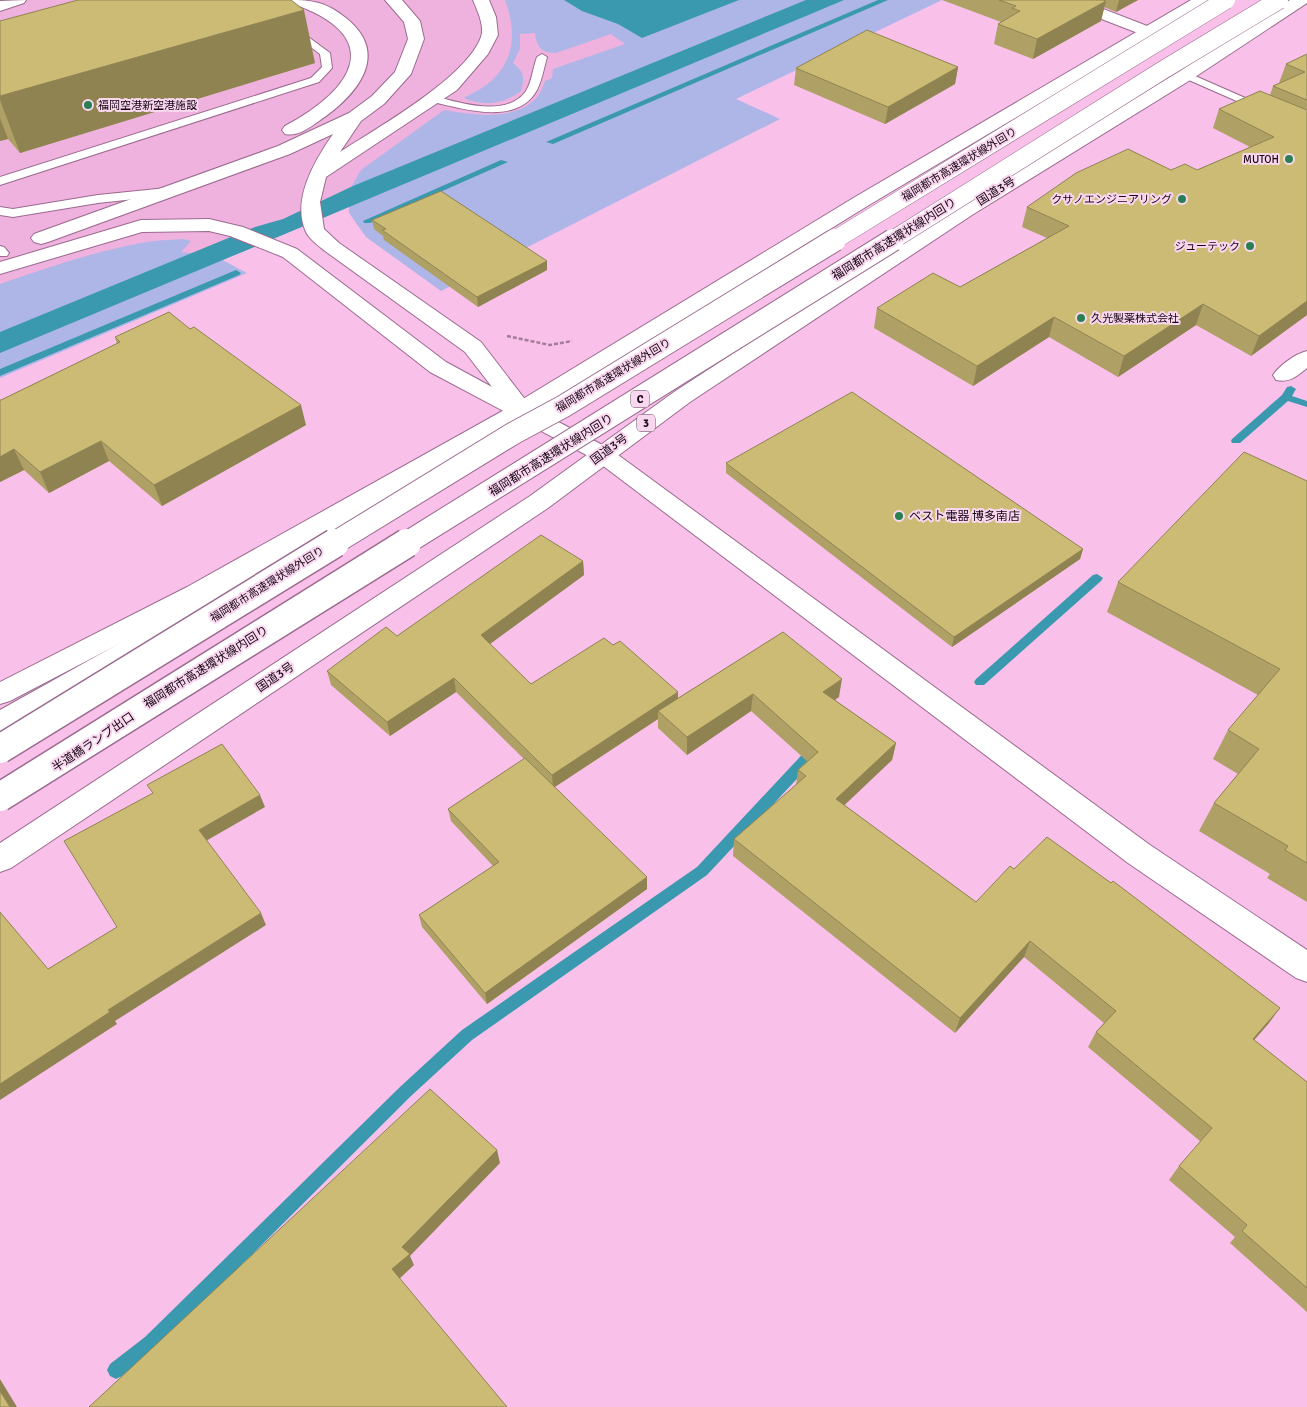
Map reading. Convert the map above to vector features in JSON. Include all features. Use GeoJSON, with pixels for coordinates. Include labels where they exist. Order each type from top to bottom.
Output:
{"type":"FeatureCollection","features":[{"type":"Feature","properties":{"kind":"main road"},"geometry":{"type":"LineString","coordinates":[[0,6],[17,0]]}},
{"type":"Feature","properties":{"kind":"main road"},"geometry":{"type":"LineString","coordinates":[[207,178],[311,120],[336,99],[355,77],[361,55],[354,35],[338,17],[297,0]]}},
{"type":"Feature","properties":{"kind":"main road"},"geometry":{"type":"LineString","coordinates":[[1,256],[167,192],[284,150],[355,117],[378,100],[403,74],[416,39],[412,21],[393,0]]}},
{"type":"Feature","properties":{"kind":"main road"},"geometry":{"type":"LineString","coordinates":[[317,177],[451,86],[482,51],[490,35],[488,17],[481,0]]}},
{"type":"Feature","properties":{"kind":"main road"},"geometry":{"type":"LineString","coordinates":[[1066,0],[1149,32]]}},
{"type":"Feature","properties":{"kind":"main road"},"geometry":{"type":"LineString","coordinates":[[0,723],[147,640],[327,528],[518,422],[862,201],[1202,0]]}},
{"type":"Feature","properties":{"kind":"main road","name":"福岡都市高速環状線外回り"},"geometry":{"type":"LineString","coordinates":[[0,748],[518,422],[572,400],[1226,0]]}},
{"type":"Feature","properties":{"kind":"main road","name":"福岡都市高速環状線内回り"},"geometry":{"type":"LineString","coordinates":[[0,797],[185,680],[591,430],[1163,70],[1279,0]]}},
{"type":"Feature","properties":{"kind":"main road","name":"国道3号"},"geometry":{"type":"LineString","coordinates":[[0,859],[539,502],[682,397],[956,216],[1186,75],[1301,0]]}},
{"type":"Feature","properties":{"kind":"main road"},"geometry":{"type":"LineString","coordinates":[[355,117],[339,138],[317,177],[310,202],[316,231],[332,247],[473,347],[518,422]]}},
{"type":"Feature","properties":{"kind":"main road"},"geometry":{"type":"LineString","coordinates":[[1,256],[142,226],[178,224],[209,226],[236,231],[290,253],[438,367],[518,422],[602,454],[1139,854],[1307,968]]}},
{"type":"Feature","properties":{"kind":"main road"},"geometry":{"type":"LineString","coordinates":[[1284,375],[1307,358]]}},
{"type":"Feature","properties":{"kind":"main road"},"geometry":{"type":"LineString","coordinates":[[0,694],[518,422]]}},
{"type":"Feature","properties":{"kind":"main road","name":"半道橋ランプ出口"},"geometry":{"type":"LineString","coordinates":[[0,804],[185,680]]}},
{"type":"Feature","properties":{"kind":"lane"},"geometry":{"type":"LineString","coordinates":[[0,181],[315,80],[327,68],[325,54],[283,21]]}},
{"type":"Feature","properties":{"kind":"lane"},"geometry":{"type":"LineString","coordinates":[[433,99],[476,109],[496,109],[509,106],[530,93],[542,57]]}},
{"type":"Feature","properties":{"kind":"lane"},"geometry":{"type":"LineString","coordinates":[[1186,75],[1307,129]]}},
{"type":"Feature","properties":{"kind":"lane"},"geometry":{"type":"LineString","coordinates":[[0,212],[13,213],[98,199],[167,192]]}},
{"type":"Feature","properties":{"kind":"path"},"geometry":{"type":"LineString","coordinates":[[505,336],[550,345],[574,341]]}},
{"type":"Feature","properties":{"kind":"shaded area"},"geometry":{"type":"Polygon","coordinates":[[[0,0],[819,0],[0,336],[0,0]]]}},
{"type":"Feature","properties":{"kind":"shaded area"},"geometry":{"type":"Polygon","coordinates":[[[505,0],[942,0],[736,99],[780,119],[441,291],[366,237],[349,213],[349,191],[361,170],[444,110],[468,114],[494,115],[519,110],[538,96],[545,81],[552,78],[553,69],[625,44],[611,34],[556,53],[551,53],[541,48],[535,33],[520,34],[520,49],[513,63],[523,75],[521,91],[507,99],[494,103],[479,103],[464,98],[490,82],[505,64],[509,54],[512,33],[509,11],[505,0]]]}},
{"type":"Feature","properties":{"kind":"shaded area"},"geometry":{"type":"Polygon","coordinates":[[[564,0],[739,0],[642,38],[618,24],[582,11],[564,0]]]}},
{"type":"Feature","properties":{"kind":"shaded area"},"geometry":{"type":"Polygon","coordinates":[[[806,0],[844,0],[0,353],[0,332],[255,227],[283,219],[353,186],[806,0]]]}},
{"type":"Feature","properties":{"kind":"shaded area"},"geometry":{"type":"Polygon","coordinates":[[[183,239],[191,241],[181,252],[215,256],[247,273],[0,378],[0,284],[52,266],[105,251],[146,242],[183,239]]]}},
{"type":"Feature","properties":{"kind":"building"},"geometry":{"type":"Polygon","coordinates":[[[78,0],[291,0],[304,10],[0,96],[0,21],[78,0]]]}},
{"type":"Feature","properties":{"kind":"building"},"geometry":{"type":"Polygon","coordinates":[[[999,0],[1106,1],[1037,39],[998,24],[1020,11],[1012,8],[1016,6],[999,0]]]}},
{"type":"Feature","properties":{"kind":"building"},"geometry":{"type":"Polygon","coordinates":[[[867,30],[958,67],[888,107],[796,68],[867,30]]]}},
{"type":"Feature","properties":{"kind":"building"},"geometry":{"type":"Polygon","coordinates":[[[1307,54],[1307,100],[1273,86],[1305,72],[1286,64],[1307,54]]]}},
{"type":"Feature","properties":{"kind":"building"},"geometry":{"type":"Polygon","coordinates":[[[1260,91],[1307,110],[1307,301],[1259,336],[1203,304],[1124,356],[1054,317],[977,366],[877,308],[933,273],[960,287],[1069,226],[1027,207],[1076,173],[1128,149],[1171,170],[1185,164],[1197,170],[1274,137],[1219,109],[1260,91]]]}},
{"type":"Feature","properties":{"kind":"building"},"geometry":{"type":"Polygon","coordinates":[[[441,191],[547,261],[477,297],[382,230],[386,229],[372,220],[441,191]]]}},
{"type":"Feature","properties":{"kind":"building"},"geometry":{"type":"Polygon","coordinates":[[[169,312],[190,329],[194,327],[301,405],[154,485],[101,441],[40,472],[14,449],[0,457],[0,400],[120,342],[115,337],[169,312]]]}},
{"type":"Feature","properties":{"kind":"building","name":"ベスト電器 博多南店"},"geometry":{"type":"Polygon","coordinates":[[[852,392],[1083,549],[954,637],[726,463],[852,392]]]}},
{"type":"Feature","properties":{"kind":"building"},"geometry":{"type":"Polygon","coordinates":[[[1244,452],[1307,481],[1307,863],[1285,850],[1288,846],[1214,803],[1259,749],[1228,730],[1280,669],[1118,582],[1244,452]]]}},
{"type":"Feature","properties":{"kind":"building"},"geometry":{"type":"Polygon","coordinates":[[[541,535],[583,561],[481,635],[531,684],[604,638],[613,645],[620,641],[678,692],[552,775],[454,678],[387,722],[327,671],[386,627],[397,636],[541,535]]]}},
{"type":"Feature","properties":{"kind":"building"},"geometry":{"type":"Polygon","coordinates":[[[783,632],[842,679],[823,692],[896,743],[836,799],[976,902],[1010,866],[1014,869],[1047,837],[1111,883],[1113,881],[1280,1008],[1253,1039],[1307,1082],[1307,1288],[1242,1231],[1247,1225],[1179,1166],[1212,1128],[1096,1032],[1116,1011],[1030,941],[960,1018],[734,839],[806,776],[798,770],[818,752],[753,694],[687,737],[658,711],[783,632]]]}},
{"type":"Feature","properties":{"kind":"building"},"geometry":{"type":"Polygon","coordinates":[[[222,744],[260,795],[199,830],[261,913],[108,1010],[110,1012],[0,1084],[0,912],[48,969],[117,927],[64,841],[153,793],[147,785],[222,744]]]}},
{"type":"Feature","properties":{"kind":"building"},"geometry":{"type":"Polygon","coordinates":[[[525,758],[647,877],[485,993],[419,915],[499,862],[448,809],[525,758]]]}},
{"type":"Feature","properties":{"kind":"building"},"geometry":{"type":"Polygon","coordinates":[[[430,1089],[497,1150],[402,1247],[410,1254],[392,1269],[507,1407],[89,1407],[430,1089]]]}},
{"type":"Feature","properties":{"kind":"building"},"geometry":{"type":"Polygon","coordinates":[[[0,1391],[10,1407],[0,1407],[0,1391]]]}},
{"type":"Feature","properties":{"kind":"waterway"},"geometry":{"type":"LineString","coordinates":[[550,142],[884,0]]}},
{"type":"Feature","properties":{"kind":"waterway"},"geometry":{"type":"LineString","coordinates":[[367,221],[504,162]]}},
{"type":"Feature","properties":{"kind":"waterway"},"geometry":{"type":"LineString","coordinates":[[0,373],[236,273]]}},
{"type":"Feature","properties":{"kind":"waterway"},"geometry":{"type":"LineString","coordinates":[[1286,397],[1291,389]]}},
{"type":"Feature","properties":{"kind":"waterway"},"geometry":{"type":"LineString","coordinates":[[1236,441],[1286,397]]}},
{"type":"Feature","properties":{"kind":"waterway"},"geometry":{"type":"LineString","coordinates":[[1286,397],[1307,404]]}},
{"type":"Feature","properties":{"kind":"waterway"},"geometry":{"type":"LineString","coordinates":[[980,682],[1097,578]]}},
{"type":"Feature","properties":{"kind":"waterway"},"geometry":{"type":"LineString","coordinates":[[116,1370],[151,1343],[406,1091],[467,1035],[702,871],[817,748]]}},
{"type":"Feature","properties":{"kind":"place","name":"福岡空港新空港施設"},"geometry":{"type":"Point","coordinates":[88,105]}},
{"type":"Feature","properties":{"kind":"place","name":"MUTOH"},"geometry":{"type":"Point","coordinates":[1289,159]}},
{"type":"Feature","properties":{"kind":"place","name":"クサノエンジニアリング"},"geometry":{"type":"Point","coordinates":[1182,199]}},
{"type":"Feature","properties":{"kind":"place","name":"ジューテック"},"geometry":{"type":"Point","coordinates":[1250,246]}},
{"type":"Feature","properties":{"kind":"place","name":"久光製薬株式会社"},"geometry":{"type":"Point","coordinates":[1081,318]}},
{"type":"Feature","properties":{"kind":"place","name":"ベスト電器 博多南店"},"geometry":{"type":"Point","coordinates":[899,516]}}]}
